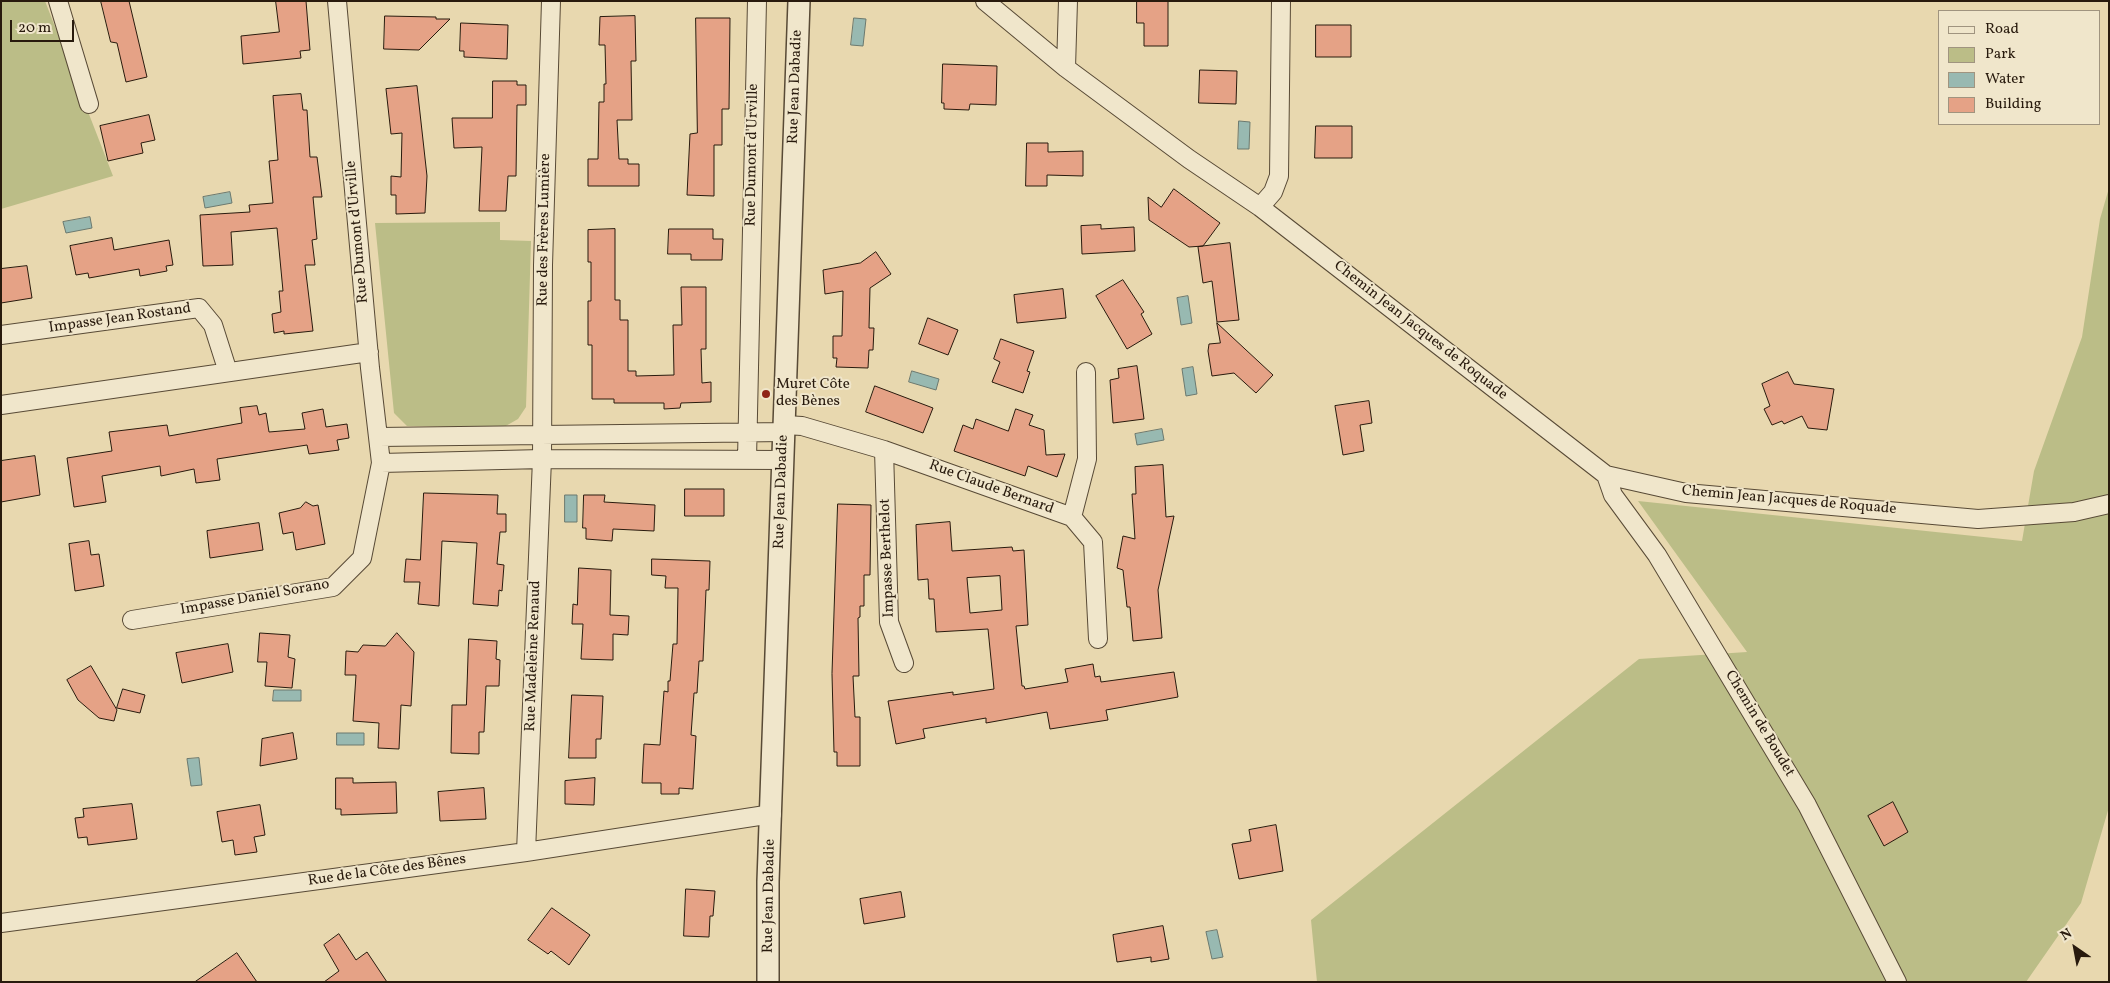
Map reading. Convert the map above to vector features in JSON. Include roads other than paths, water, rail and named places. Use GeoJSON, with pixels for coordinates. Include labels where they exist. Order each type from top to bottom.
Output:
{"type":"FeatureCollection","features":[{"type":"Feature","properties":{"kind":"street"},"geometry":{"type":"LineString","coordinates":[[58,1],[89,104]]}},
{"type":"Feature","properties":{"kind":"street","name":"Rue Dumont d'Urville"},"geometry":{"type":"LineString","coordinates":[[337,1],[381,463]]}},
{"type":"Feature","properties":{"kind":"street","name":"Rue des Frères Lumière"},"geometry":{"type":"LineString","coordinates":[[542,459],[544,265],[551,1]]}},
{"type":"Feature","properties":{"kind":"street","name":"Rue Dumont d'Urville"},"geometry":{"type":"LineString","coordinates":[[747,459],[746,433],[757,1]]}},
{"type":"Feature","properties":{"kind":"street","name":"Rue Jean Dabadie"},"geometry":{"type":"LineString","coordinates":[[768,982],[768,881],[772,814],[799,1]]}},
{"type":"Feature","properties":{"kind":"street","name":"Chemin Jean Jacques de Roquade"},"geometry":{"type":"LineString","coordinates":[[984,1],[1066,68],[1189,159],[1260,208],[1606,475],[1686,493],[1978,519],[2074,512],[2109,504]]}},
{"type":"Feature","properties":{"kind":"street"},"geometry":{"type":"LineString","coordinates":[[1066,68],[1068,1]]}},
{"type":"Feature","properties":{"kind":"street"},"geometry":{"type":"LineString","coordinates":[[1260,208],[1274,192],[1279,176],[1281,1]]}},
{"type":"Feature","properties":{"kind":"street","name":"Impasse Jean Rostand"},"geometry":{"type":"LineString","coordinates":[[1,335],[199,308],[214,325],[228,372]]}},
{"type":"Feature","properties":{"kind":"street"},"geometry":{"type":"LineString","coordinates":[[1,405],[369,352]]}},
{"type":"Feature","properties":{"kind":"street"},"geometry":{"type":"LineString","coordinates":[[1072,517],[1087,459],[1086,372]]}},
{"type":"Feature","properties":{"kind":"street","name":"Rue Claude Bernard"},"geometry":{"type":"LineString","coordinates":[[379,437],[746,433],[802,426],[884,450],[1072,517],[1093,542],[1098,639]]}},
{"type":"Feature","properties":{"kind":"street","name":"Impasse Berthelot"},"geometry":{"type":"LineString","coordinates":[[884,450],[889,622],[904,663]]}},
{"type":"Feature","properties":{"kind":"street"},"geometry":{"type":"LineString","coordinates":[[381,463],[542,459],[783,460]]}},
{"type":"Feature","properties":{"kind":"street","name":"Rue Madeleine Renaud"},"geometry":{"type":"LineString","coordinates":[[526,852],[542,459]]}},
{"type":"Feature","properties":{"kind":"street","name":"Impasse Daniel Sorano"},"geometry":{"type":"LineString","coordinates":[[132,620],[333,587],[362,558],[381,463]]}},
{"type":"Feature","properties":{"kind":"street","name":"Chemin de Boudet"},"geometry":{"type":"LineString","coordinates":[[1606,475],[1613,495],[1658,555],[1808,805],[1897,982]]}},
{"type":"Feature","properties":{"kind":"street","name":"Rue de la Côte des Bênes"},"geometry":{"type":"LineString","coordinates":[[1,923],[526,852],[772,814]]}},
{"type":"Feature","properties":{"kind":"water"},"geometry":{"type":"Polygon","coordinates":[[[854,18],[866,19],[863,46],[851,45],[854,18]]]}},
{"type":"Feature","properties":{"kind":"water"},"geometry":{"type":"Polygon","coordinates":[[[1239,121],[1250,122],[1249,149],[1238,149],[1239,121]]]}},
{"type":"Feature","properties":{"kind":"water"},"geometry":{"type":"Polygon","coordinates":[[[230,192],[232,203],[205,208],[203,197],[230,192]]]}},
{"type":"Feature","properties":{"kind":"water"},"geometry":{"type":"Polygon","coordinates":[[[90,217],[92,228],[66,233],[63,222],[90,217]]]}},
{"type":"Feature","properties":{"kind":"water"},"geometry":{"type":"Polygon","coordinates":[[[1188,296],[1192,323],[1181,325],[1177,298],[1188,296]]]}},
{"type":"Feature","properties":{"kind":"water"},"geometry":{"type":"Polygon","coordinates":[[[1193,367],[1197,394],[1186,396],[1182,369],[1193,367]]]}},
{"type":"Feature","properties":{"kind":"water"},"geometry":{"type":"Polygon","coordinates":[[[912,371],[939,379],[936,390],[909,382],[912,371]]]}},
{"type":"Feature","properties":{"kind":"water"},"geometry":{"type":"Polygon","coordinates":[[[1162,429],[1164,440],[1137,445],[1135,434],[1162,429]]]}},
{"type":"Feature","properties":{"kind":"water"},"geometry":{"type":"Polygon","coordinates":[[[565,495],[577,495],[577,522],[565,522],[565,495]]]}},
{"type":"Feature","properties":{"kind":"water"},"geometry":{"type":"Polygon","coordinates":[[[274,690],[301,690],[301,701],[273,701],[274,690]]]}},
{"type":"Feature","properties":{"kind":"water"},"geometry":{"type":"Polygon","coordinates":[[[337,733],[364,733],[364,745],[337,745],[337,733]]]}},
{"type":"Feature","properties":{"kind":"water"},"geometry":{"type":"Polygon","coordinates":[[[199,758],[202,785],[191,786],[187,759],[199,758]]]}},
{"type":"Feature","properties":{"kind":"water"},"geometry":{"type":"Polygon","coordinates":[[[1217,930],[1223,957],[1212,959],[1206,932],[1217,930]]]}},
{"type":"Feature","properties":{"kind":"place","name":"Muret Côte des Bènes"},"geometry":{"type":"Point","coordinates":[766,394]}}]}
